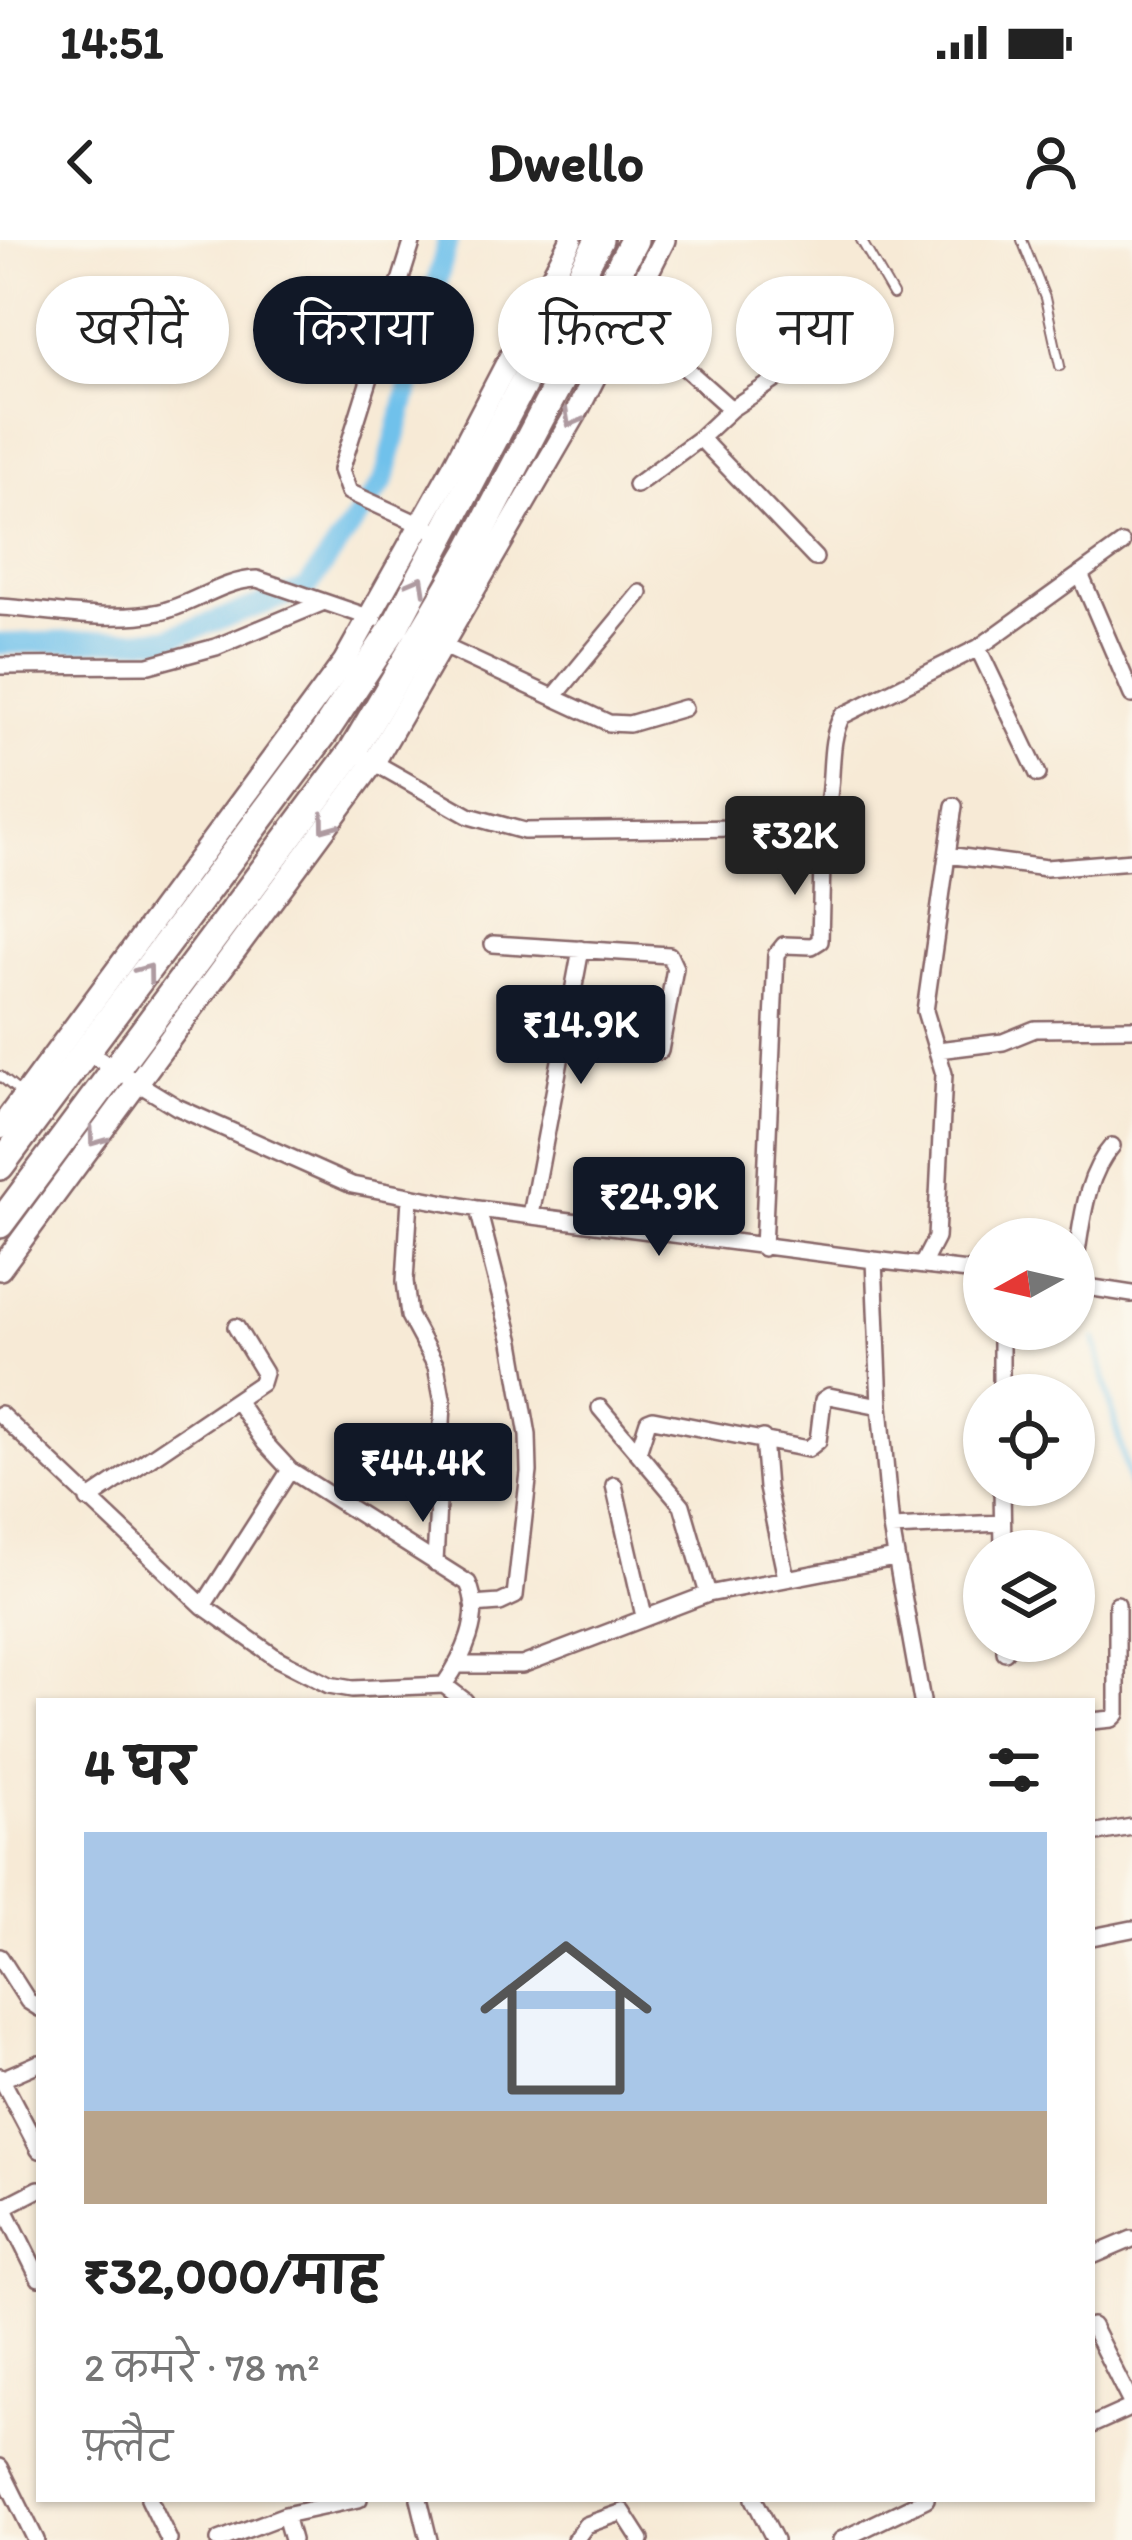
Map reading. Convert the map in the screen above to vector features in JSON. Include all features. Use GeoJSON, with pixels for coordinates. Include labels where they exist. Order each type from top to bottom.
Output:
{"type":"FeatureCollection","features":[{"type":"Feature","properties":{"kind":"highway"},"geometry":{"type":"LineString","coordinates":[[0,1224],[125,1078],[363,757],[407,631],[434,530],[599,240]]}},
{"type":"Feature","properties":{"kind":"highway"},"geometry":{"type":"LineString","coordinates":[[0,1166],[324,733],[471,550],[634,240]]}},
{"type":"Feature","properties":{"kind":"street"},"geometry":{"type":"LineString","coordinates":[[412,240],[341,470],[349,492],[434,530],[571,240]]}},
{"type":"Feature","properties":{"kind":"street"},"geometry":{"type":"LineString","coordinates":[[646,276],[664,240]]}},
{"type":"Feature","properties":{"kind":"street"},"geometry":{"type":"LineString","coordinates":[[0,1128],[297,729],[407,631],[575,415],[591,384]]}},
{"type":"Feature","properties":{"kind":"street"},"geometry":{"type":"LineString","coordinates":[[703,384],[731,409]]}},
{"type":"Feature","properties":{"kind":"street"},"geometry":{"type":"LineString","coordinates":[[636,485],[769,384]]}},
{"type":"Feature","properties":{"kind":"street"},"geometry":{"type":"LineString","coordinates":[[700,438],[815,558]]}},
{"type":"Feature","properties":{"kind":"street"},"geometry":{"type":"LineString","coordinates":[[764,1248],[776,955],[784,945],[812,946],[820,941],[823,823],[835,729],[842,716],[978,648],[1121,544]]}},
{"type":"Feature","properties":{"kind":"street"},"geometry":{"type":"LineString","coordinates":[[1080,574],[1132,694]]}},
{"type":"Feature","properties":{"kind":"street"},"geometry":{"type":"LineString","coordinates":[[0,608],[139,615],[183,604],[240,580],[257,579],[407,631],[617,725],[684,708]]}},
{"type":"Feature","properties":{"kind":"street"},"geometry":{"type":"LineString","coordinates":[[554,697],[640,593]]}},
{"type":"Feature","properties":{"kind":"street"},"geometry":{"type":"LineString","coordinates":[[0,666],[149,665],[216,647],[324,602]]}},
{"type":"Feature","properties":{"kind":"street"},"geometry":{"type":"LineString","coordinates":[[978,648],[1038,774]]}},
{"type":"Feature","properties":{"kind":"street"},"geometry":{"type":"LineString","coordinates":[[363,757],[470,816],[524,831],[809,828],[823,823]]}},
{"type":"Feature","properties":{"kind":"street"},"geometry":{"type":"LineString","coordinates":[[922,1265],[936,1238],[944,1074],[925,1011],[954,806]]}},
{"type":"Feature","properties":{"kind":"street"},"geometry":{"type":"LineString","coordinates":[[947,855],[1046,868],[1132,861]]}},
{"type":"Feature","properties":{"kind":"street"},"geometry":{"type":"LineString","coordinates":[[493,944],[661,953],[674,961],[660,1051]]}},
{"type":"Feature","properties":{"kind":"street"},"geometry":{"type":"LineString","coordinates":[[531,1215],[581,949]]}},
{"type":"Feature","properties":{"kind":"street"},"geometry":{"type":"LineString","coordinates":[[938,1050],[1003,1042],[1035,1029],[1132,1028]]}},
{"type":"Feature","properties":{"kind":"street"},"geometry":{"type":"LineString","coordinates":[[87,1052],[188,1113],[326,1175],[410,1198],[764,1248],[963,1270]]}},
{"type":"Feature","properties":{"kind":"street"},"geometry":{"type":"LineString","coordinates":[[0,1269],[125,1078]]}},
{"type":"Feature","properties":{"kind":"street"},"geometry":{"type":"LineString","coordinates":[[1087,1218],[1091,1180],[1112,1146]]}},
{"type":"Feature","properties":{"kind":"street"},"geometry":{"type":"LineString","coordinates":[[410,1198],[407,1300],[415,1329],[436,1366],[443,1403],[435,1563]]}},
{"type":"Feature","properties":{"kind":"street"},"geometry":{"type":"LineString","coordinates":[[473,1605],[500,1603],[515,1596],[529,1472],[518,1367],[478,1209]]}},
{"type":"Feature","properties":{"kind":"street"},"geometry":{"type":"LineString","coordinates":[[874,1260],[880,1406],[895,1558],[921,1698]]}},
{"type":"Feature","properties":{"kind":"street"},"geometry":{"type":"LineString","coordinates":[[1095,1285],[1132,1294]]}},
{"type":"Feature","properties":{"kind":"street"},"geometry":{"type":"LineString","coordinates":[[88,1500],[261,1383],[264,1373],[236,1327]]}},
{"type":"Feature","properties":{"kind":"street"},"geometry":{"type":"LineString","coordinates":[[638,1452],[652,1419],[814,1447],[823,1400],[829,1396],[880,1406]]}},
{"type":"Feature","properties":{"kind":"street"},"geometry":{"type":"LineString","coordinates":[[236,1400],[290,1470],[467,1583],[473,1605],[465,1652],[444,1685]]}},
{"type":"Feature","properties":{"kind":"street"},"geometry":{"type":"LineString","coordinates":[[600,1408],[682,1505],[708,1594]]}},
{"type":"Feature","properties":{"kind":"street"},"geometry":{"type":"LineString","coordinates":[[0,1414],[203,1606],[278,1659],[329,1685],[379,1690],[444,1685],[460,1698]]}},
{"type":"Feature","properties":{"kind":"street"},"geometry":{"type":"LineString","coordinates":[[763,1438],[767,1488],[786,1578]]}},
{"type":"Feature","properties":{"kind":"street"},"geometry":{"type":"LineString","coordinates":[[203,1606],[290,1470]]}},
{"type":"Feature","properties":{"kind":"street"},"geometry":{"type":"LineString","coordinates":[[614,1485],[644,1616]]}},
{"type":"Feature","properties":{"kind":"street"},"geometry":{"type":"LineString","coordinates":[[1002,1506],[1002,1530]]}},
{"type":"Feature","properties":{"kind":"street"},"geometry":{"type":"LineString","coordinates":[[892,1528],[1002,1523]]}},
{"type":"Feature","properties":{"kind":"street"},"geometry":{"type":"LineString","coordinates":[[458,1665],[534,1662],[708,1594],[895,1558]]}},
{"type":"Feature","properties":{"kind":"street"},"geometry":{"type":"LineString","coordinates":[[1095,1721],[1117,1714],[1117,1604]]}},
{"type":"Feature","properties":{"kind":"street"},"geometry":{"type":"LineString","coordinates":[[1095,1833],[1132,1827]]}},
{"type":"Feature","properties":{"kind":"street"},"geometry":{"type":"LineString","coordinates":[[1095,1936],[1132,1929]]}},
{"type":"Feature","properties":{"kind":"street"},"geometry":{"type":"LineString","coordinates":[[0,1957],[36,2006]]}},
{"type":"Feature","properties":{"kind":"street"},"geometry":{"type":"LineString","coordinates":[[36,2064],[1,2078],[36,2144]]}},
{"type":"Feature","properties":{"kind":"street"},"geometry":{"type":"LineString","coordinates":[[36,2190],[2,2207],[36,2272]]}},
{"type":"Feature","properties":{"kind":"street"},"geometry":{"type":"LineString","coordinates":[[1095,2255],[1132,2239]]}},
{"type":"Feature","properties":{"kind":"street"},"geometry":{"type":"LineString","coordinates":[[1095,2424],[1132,2406],[1127,2386],[1099,2356]]}},
{"type":"Feature","properties":{"kind":"street"},"geometry":{"type":"LineString","coordinates":[[0,2467],[36,2540]]}},
{"type":"Feature","properties":{"kind":"street"},"geometry":{"type":"LineString","coordinates":[[150,2502],[169,2540]]}},
{"type":"Feature","properties":{"kind":"street"},"geometry":{"type":"LineString","coordinates":[[219,2540],[285,2515],[345,2502]]}},
{"type":"Feature","properties":{"kind":"street"},"geometry":{"type":"LineString","coordinates":[[420,2502],[429,2540]]}},
{"type":"Feature","properties":{"kind":"street"},"geometry":{"type":"LineString","coordinates":[[756,2502],[775,2540]]}},
{"type":"Feature","properties":{"kind":"street"},"geometry":{"type":"LineString","coordinates":[[841,2540],[920,2502]]}},
{"type":"Feature","properties":{"kind":"street"},"geometry":{"type":"LineString","coordinates":[[575,2540],[586,2525],[623,2512],[641,2540]]}},
{"type":"Feature","properties":{"kind":"street"},"geometry":{"type":"LineString","coordinates":[[285,2515],[292,2540]]}},
{"type":"Feature","properties":{"kind":"lane"},"geometry":{"type":"LineString","coordinates":[[861,240],[882,276]]}},
{"type":"Feature","properties":{"kind":"lane"},"geometry":{"type":"LineString","coordinates":[[1022,240],[1045,298],[1060,366]]}},
{"type":"Feature","properties":{"kind":"lane"},"geometry":{"type":"LineString","coordinates":[[0,1076],[24,1096]]}},
{"type":"Feature","properties":{"kind":"waterway"},"geometry":{"type":"LineString","coordinates":[[0,644],[168,638],[306,589],[384,481],[448,240]]}},
{"type":"Feature","properties":{"kind":"waterway"},"geometry":{"type":"LineString","coordinates":[[1095,1339],[1132,1493]]}}]}
